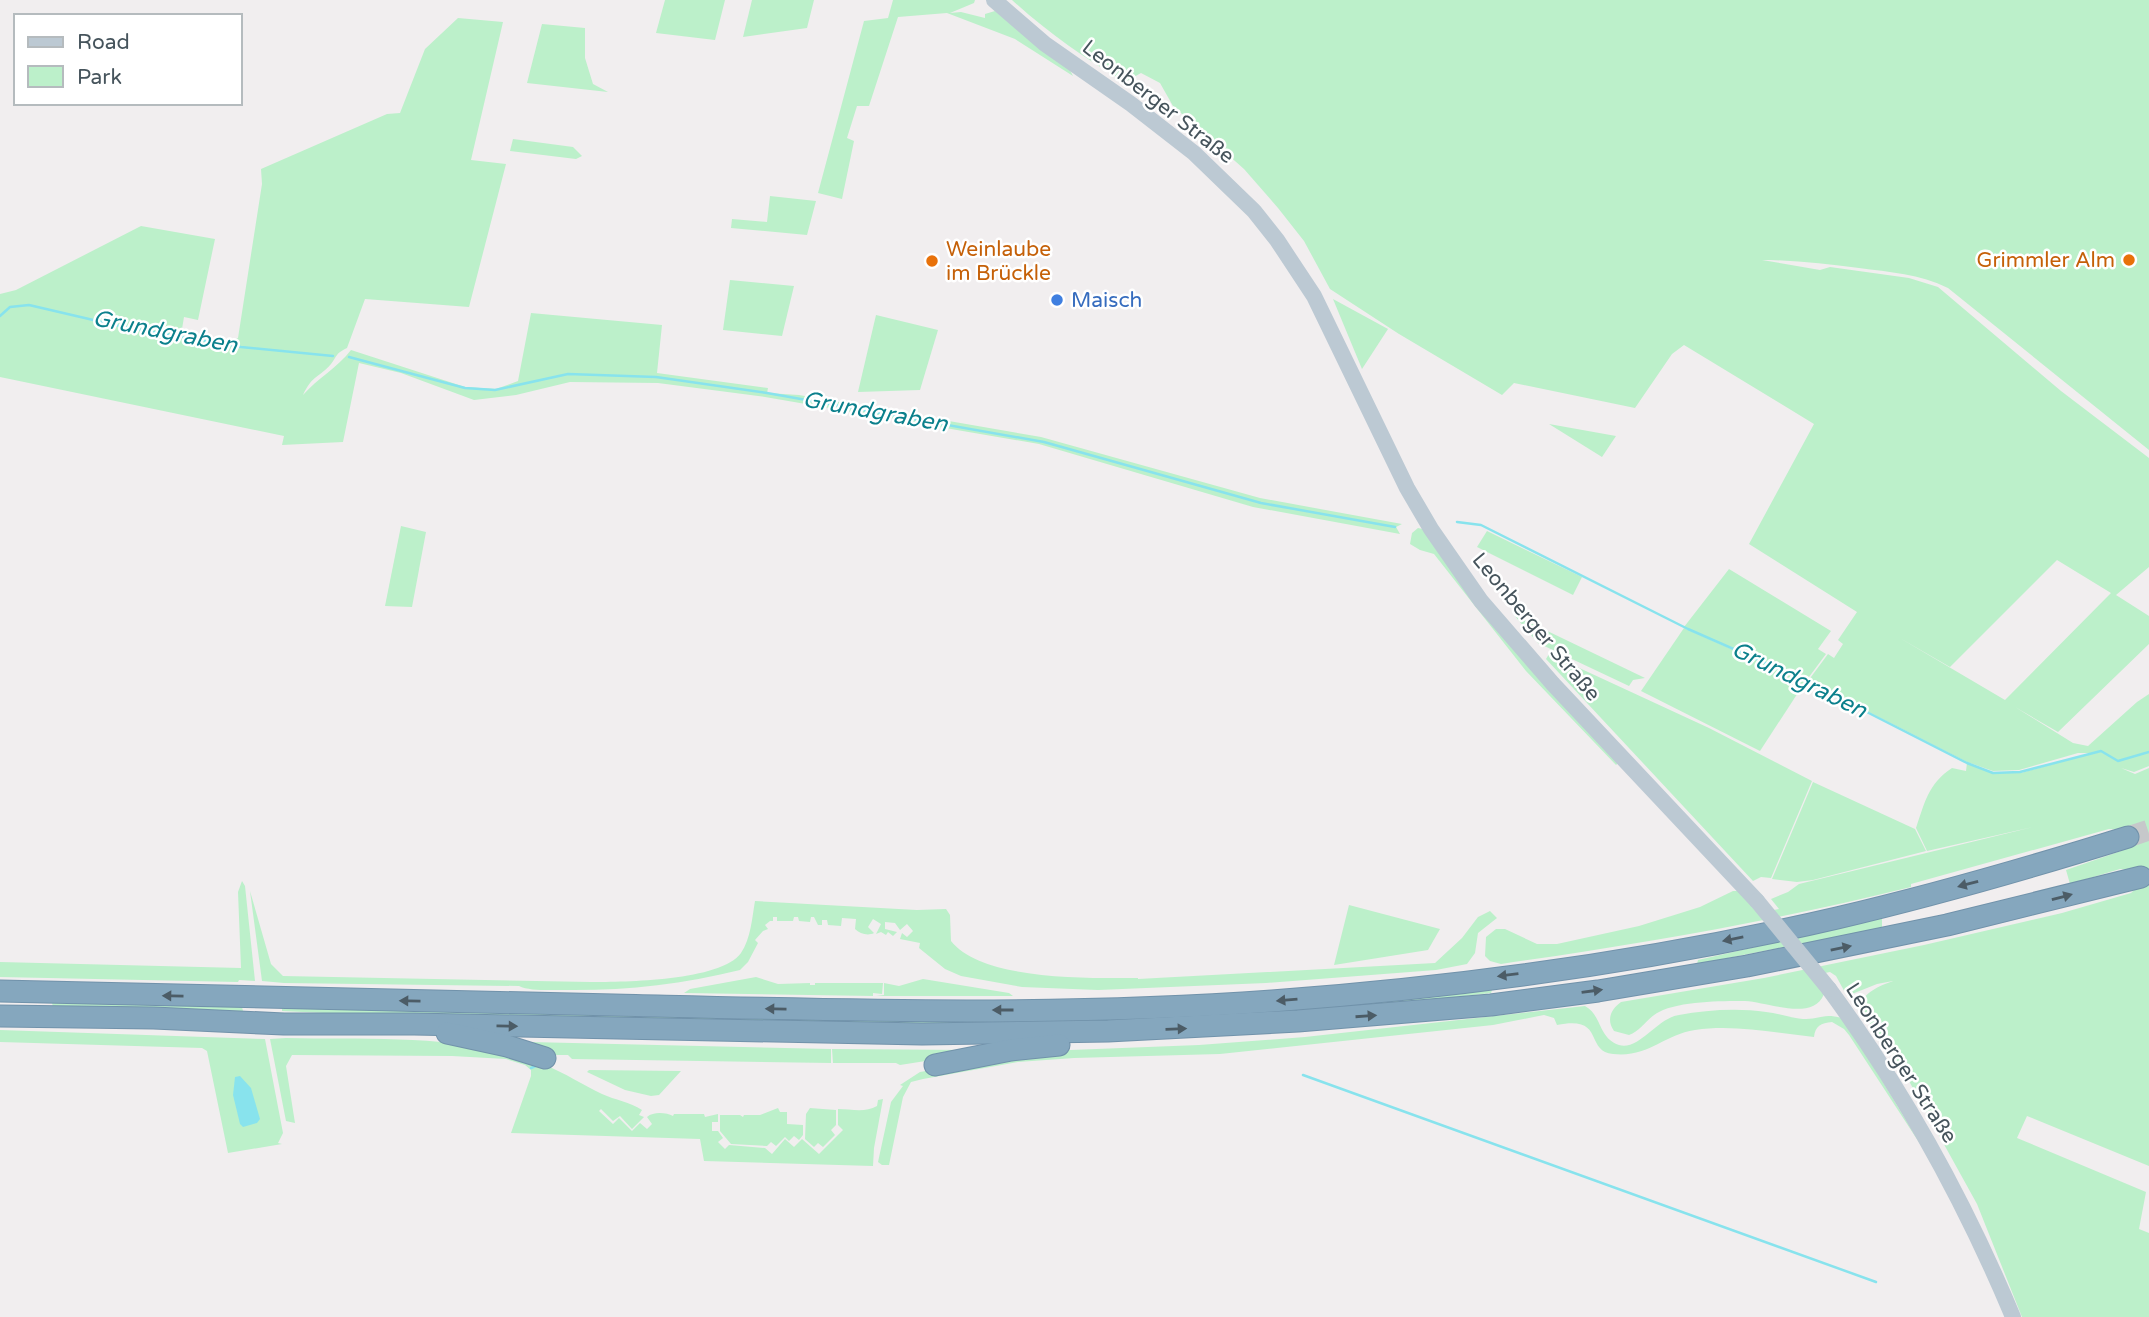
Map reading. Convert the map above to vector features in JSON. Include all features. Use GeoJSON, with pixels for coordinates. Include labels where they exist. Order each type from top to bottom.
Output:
{"type":"FeatureCollection","features":[{"type":"Feature","properties":{"kind":"highway"},"geometry":{"type":"LineString","coordinates":[[0,991],[877,1010],[1145,1007],[1269,1001],[1349,994],[1601,963],[1835,918],[2039,865],[2128,837]]}},
{"type":"Feature","properties":{"kind":"highway"},"geometry":{"type":"LineString","coordinates":[[0,1016],[154,1018],[284,1024],[866,1033],[1108,1031],[1218,1027],[1409,1013],[1598,991],[1854,945],[2141,877]]}},
{"type":"Feature","properties":{"kind":"highway"},"geometry":{"type":"LineString","coordinates":[[552,1003],[645,992]]}},
{"type":"Feature","properties":{"kind":"highway"},"geometry":{"type":"LineString","coordinates":[[1042,995],[1145,1007]]}},
{"type":"Feature","properties":{"kind":"highway"},"geometry":{"type":"LineString","coordinates":[[415,1024],[458,1037],[523,1050],[545,1058]]}},
{"type":"Feature","properties":{"kind":"highway"},"geometry":{"type":"LineString","coordinates":[[935,1065],[1011,1050],[1066,1044],[1108,1031]]}},
{"type":"Feature","properties":{"kind":"main road","name":"Leonberger Straße"},"geometry":{"type":"LineString","coordinates":[[994,0],[1045,44],[1131,104],[1194,153],[1254,211],[1277,240],[1314,296],[1407,488],[1431,528],[1475,592],[1553,684],[1757,901],[1829,989],[1896,1087],[1945,1171],[2013,1317]]}},
{"type":"Feature","properties":{"kind":"green space"},"geometry":{"type":"Polygon","coordinates":[[[665,0],[725,0],[715,40],[656,33],[665,0]]]}},
{"type":"Feature","properties":{"kind":"green space"},"geometry":{"type":"Polygon","coordinates":[[[752,0],[814,0],[807,28],[743,37],[752,0]]]}},
{"type":"Feature","properties":{"kind":"green space"},"geometry":{"type":"Polygon","coordinates":[[[893,0],[975,0],[974,3],[950,13],[961,12],[985,18],[985,14],[995,11],[1070,70],[1073,76],[1015,39],[947,13],[898,17],[869,106],[857,106],[847,138],[854,141],[842,199],[818,193],[864,21],[888,18],[893,0]]]}},
{"type":"Feature","properties":{"kind":"green space"},"geometry":{"type":"Polygon","coordinates":[[[1012,0],[2149,0],[2149,450],[1948,288],[1893,272],[1762,260],[1820,270],[1830,267],[1909,278],[1938,287],[2061,391],[2149,458],[2149,567],[2116,595],[2149,616],[2149,644],[2058,732],[2015,707],[2073,743],[2088,746],[2149,694],[2149,766],[2134,772],[2121,768],[2135,774],[2149,768],[2149,1166],[2027,1116],[2017,1138],[2146,1192],[2139,1229],[2149,1233],[2149,1317],[2022,1317],[1977,1204],[1899,1063],[1858,1008],[1868,994],[1893,981],[1877,984],[1847,996],[1836,976],[1830,972],[1810,976],[1824,994],[1810,1007],[1789,1008],[1745,1001],[1689,1004],[1659,1012],[1629,1035],[1614,1031],[1610,1019],[1612,1011],[1621,1002],[1764,978],[1924,945],[2062,913],[2131,893],[2140,884],[2133,870],[2120,869],[2070,884],[2066,870],[2121,851],[2126,846],[2122,830],[2109,829],[1911,884],[1911,887],[1758,921],[1501,964],[1490,961],[1485,956],[1486,937],[1496,929],[1505,929],[1537,944],[1557,944],[1639,926],[1700,907],[1733,891],[1738,891],[1758,913],[1779,909],[1771,899],[1799,884],[2033,827],[1927,851],[1916,828],[1932,787],[1952,768],[1966,771],[1967,763],[1993,773],[2021,773],[2092,753],[2078,753],[2019,770],[1993,771],[1967,762],[1808,681],[1828,654],[1834,658],[1843,644],[1838,640],[1857,612],[1749,544],[1814,424],[1684,345],[1672,354],[1635,408],[1514,383],[1502,395],[1399,334],[1330,289],[1304,241],[1278,208],[1244,169],[1173,106],[1160,83],[1141,73],[1125,82],[1066,44],[1012,0]],[[2057,560],[1950,667],[1898,637],[2005,700],[2111,593],[2057,560]]]}},
{"type":"Feature","properties":{"kind":"green space"},"geometry":{"type":"Polygon","coordinates":[[[458,18],[503,22],[471,160],[506,164],[469,307],[365,299],[347,348],[313,380],[303,395],[351,350],[465,387],[496,389],[518,381],[531,313],[662,325],[657,373],[768,388],[767,393],[799,395],[1041,437],[1260,498],[1402,524],[1396,527],[1400,534],[1253,507],[1039,444],[765,397],[658,383],[570,382],[516,395],[474,400],[401,373],[359,363],[343,442],[282,445],[284,436],[0,377],[0,294],[16,290],[141,226],[215,239],[198,320],[184,317],[181,335],[233,344],[238,338],[262,184],[261,169],[387,114],[400,113],[425,49],[458,18]]]}},
{"type":"Feature","properties":{"kind":"green space"},"geometry":{"type":"Polygon","coordinates":[[[542,24],[585,28],[585,58],[593,84],[608,92],[527,83],[542,24]]]}},
{"type":"Feature","properties":{"kind":"green space"},"geometry":{"type":"Polygon","coordinates":[[[513,139],[573,147],[582,156],[576,159],[510,151],[513,139]]]}},
{"type":"Feature","properties":{"kind":"green space"},"geometry":{"type":"Polygon","coordinates":[[[770,196],[816,201],[807,235],[731,228],[732,219],[767,222],[770,196]]]}},
{"type":"Feature","properties":{"kind":"green space"},"geometry":{"type":"Polygon","coordinates":[[[730,280],[794,286],[782,336],[723,330],[730,280]]]}},
{"type":"Feature","properties":{"kind":"green space"},"geometry":{"type":"Polygon","coordinates":[[[1333,299],[1388,329],[1362,369],[1333,299]]]}},
{"type":"Feature","properties":{"kind":"green space"},"geometry":{"type":"Polygon","coordinates":[[[876,315],[938,330],[920,390],[858,392],[876,315]]]}},
{"type":"Feature","properties":{"kind":"green space"},"geometry":{"type":"Polygon","coordinates":[[[1549,424],[1616,436],[1602,457],[1549,424]]]}},
{"type":"Feature","properties":{"kind":"green space"},"geometry":{"type":"Polygon","coordinates":[[[401,526],[426,532],[412,607],[385,606],[401,526]]]}},
{"type":"Feature","properties":{"kind":"green space"},"geometry":{"type":"Polygon","coordinates":[[[1418,528],[1427,530],[1621,760],[1616,765],[1526,671],[1434,554],[1410,544],[1412,533],[1418,528]]]}},
{"type":"Feature","properties":{"kind":"green space"},"geometry":{"type":"Polygon","coordinates":[[[1487,531],[1582,577],[1573,595],[1477,547],[1487,531]]]}},
{"type":"Feature","properties":{"kind":"green space"},"geometry":{"type":"Polygon","coordinates":[[[1729,569],[1831,631],[1818,649],[1826,654],[1806,681],[1684,627],[1729,569]]]}},
{"type":"Feature","properties":{"kind":"green space"},"geometry":{"type":"Polygon","coordinates":[[[1514,615],[1645,678],[1633,680],[1629,686],[1538,643],[1514,615]]]}},
{"type":"Feature","properties":{"kind":"green space"},"geometry":{"type":"Polygon","coordinates":[[[1684,628],[1805,682],[1760,751],[1641,691],[1684,628]]]}},
{"type":"Feature","properties":{"kind":"green space"},"geometry":{"type":"Polygon","coordinates":[[[1549,654],[1709,728],[1812,781],[1771,878],[1761,877],[1753,881],[1546,659],[1549,654]]]}},
{"type":"Feature","properties":{"kind":"green space"},"geometry":{"type":"Polygon","coordinates":[[[1813,782],[1915,829],[1926,851],[1813,880],[1797,882],[1772,879],[1813,782]]]}},
{"type":"Feature","properties":{"kind":"green space"},"geometry":{"type":"Polygon","coordinates":[[[242,881],[245,886],[255,981],[0,977],[0,962],[241,968],[238,892],[242,881]]]}},
{"type":"Feature","properties":{"kind":"green space"},"geometry":{"type":"Polygon","coordinates":[[[250,891],[271,964],[283,976],[591,982],[671,978],[714,969],[730,962],[741,953],[749,934],[755,901],[917,910],[946,909],[950,915],[951,941],[966,954],[987,964],[1038,974],[1093,978],[1138,979],[1435,963],[1462,938],[1478,917],[1490,911],[1497,918],[1478,933],[1475,953],[1467,964],[1436,970],[1266,983],[1098,990],[1022,987],[961,976],[945,969],[919,948],[920,943],[900,939],[902,933],[907,937],[913,931],[907,924],[900,930],[895,923],[885,922],[885,929],[897,932],[893,936],[888,932],[886,935],[881,932],[876,934],[881,924],[873,919],[868,927],[874,933],[867,934],[855,929],[856,919],[842,918],[841,926],[828,925],[827,920],[822,920],[822,925],[818,925],[814,917],[811,917],[810,922],[799,921],[798,917],[794,917],[793,921],[777,921],[777,917],[773,917],[773,921],[765,925],[768,929],[755,940],[758,943],[748,962],[740,970],[651,986],[545,990],[519,986],[262,981],[250,891]]]}},
{"type":"Feature","properties":{"kind":"green space"},"geometry":{"type":"Polygon","coordinates":[[[1349,905],[1440,929],[1428,950],[1334,965],[1349,905]]]}},
{"type":"Feature","properties":{"kind":"green space"},"geometry":{"type":"Polygon","coordinates":[[[1882,918],[1882,928],[1697,964],[1698,960],[1882,918]]]}},
{"type":"Feature","properties":{"kind":"green space"},"geometry":{"type":"Polygon","coordinates":[[[756,977],[778,984],[883,983],[882,994],[684,993],[690,989],[756,977]]]}},
{"type":"Feature","properties":{"kind":"green space"},"geometry":{"type":"Polygon","coordinates":[[[923,979],[1009,993],[1013,996],[876,996],[884,995],[884,983],[899,986],[923,979]]]}},
{"type":"Feature","properties":{"kind":"green space"},"geometry":{"type":"Polygon","coordinates":[[[1492,990],[1491,993],[1346,1008],[1054,1022],[762,1022],[282,1011],[282,1007],[715,1018],[1044,1021],[1352,1006],[1492,990]]]}},
{"type":"Feature","properties":{"kind":"green space"},"geometry":{"type":"Polygon","coordinates":[[[52,1003],[242,1007],[243,1011],[53,1007],[52,1003]]]}},
{"type":"Feature","properties":{"kind":"green space"},"geometry":{"type":"Polygon","coordinates":[[[1585,1006],[1595,1015],[1603,1032],[1612,1042],[1626,1046],[1641,1039],[1671,1017],[1700,1012],[1744,1010],[1803,1019],[1831,1016],[1845,1019],[1924,1150],[1849,1035],[1832,1022],[1819,1026],[1814,1037],[1710,1028],[1674,1036],[1636,1053],[1613,1054],[1599,1047],[1589,1029],[1582,1025],[1557,1025],[1554,1018],[1544,1015],[1493,1025],[1220,1054],[1018,1062],[923,1079],[911,1082],[903,1097],[889,1165],[878,1162],[891,1102],[903,1086],[900,1085],[920,1072],[1045,1051],[1199,1045],[1305,1037],[1585,1006]]]}},
{"type":"Feature","properties":{"kind":"green space"},"geometry":{"type":"Polygon","coordinates":[[[0,1030],[265,1039],[283,1133],[278,1143],[282,1144],[228,1153],[207,1051],[202,1048],[0,1042],[0,1030]]]}},
{"type":"Feature","properties":{"kind":"green space"},"geometry":{"type":"Polygon","coordinates":[[[270,1039],[417,1040],[514,1055],[552,1068],[602,1094],[642,1110],[639,1115],[644,1117],[632,1129],[620,1116],[613,1121],[601,1109],[599,1111],[613,1124],[619,1118],[632,1131],[640,1123],[647,1129],[652,1124],[647,1117],[653,1114],[704,1114],[705,1117],[718,1114],[718,1122],[712,1122],[712,1131],[718,1131],[723,1138],[718,1142],[725,1149],[729,1145],[765,1148],[772,1154],[785,1139],[794,1147],[802,1139],[819,1154],[843,1130],[838,1125],[838,1109],[868,1109],[877,1106],[878,1100],[883,1099],[873,1166],[704,1161],[700,1139],[511,1133],[531,1070],[525,1065],[506,1059],[292,1055],[286,1066],[295,1123],[286,1121],[270,1039]]]}},
{"type":"Feature","properties":{"kind":"green space"},"geometry":{"type":"Polygon","coordinates":[[[530,1042],[831,1049],[831,1063],[572,1059],[568,1055],[553,1055],[530,1045],[530,1042]]]}},
{"type":"Feature","properties":{"kind":"green space"},"geometry":{"type":"Polygon","coordinates":[[[832,1049],[969,1050],[951,1057],[900,1065],[833,1063],[832,1049]]]}},
{"type":"Feature","properties":{"kind":"green space"},"geometry":{"type":"Polygon","coordinates":[[[681,1071],[659,1095],[651,1096],[625,1090],[587,1072],[681,1071]]]}},
{"type":"Feature","properties":{"kind":"green space"},"geometry":{"type":"Polygon","coordinates":[[[778,1108],[780,1112],[787,1112],[787,1124],[803,1125],[803,1135],[799,1140],[794,1136],[789,1141],[785,1137],[776,1146],[771,1142],[767,1146],[731,1144],[720,1131],[720,1115],[760,1115],[778,1108]]]}},
{"type":"Feature","properties":{"kind":"green space"},"geometry":{"type":"Polygon","coordinates":[[[810,1108],[836,1110],[836,1125],[831,1130],[835,1135],[823,1147],[818,1143],[814,1147],[805,1139],[806,1114],[810,1108]]]}},
{"type":"Feature","properties":{"kind":"water"},"geometry":{"type":"Polygon","coordinates":[[[240,1076],[251,1088],[260,1119],[257,1123],[243,1127],[233,1095],[235,1077],[240,1076]]]}},
{"type":"Feature","properties":{"kind":"waterway","name":"Grundgraben"},"geometry":{"type":"LineString","coordinates":[[0,316],[10,307],[29,305],[119,326],[241,347],[333,356]]}},
{"type":"Feature","properties":{"kind":"waterway","name":"Grundgraben"},"geometry":{"type":"LineString","coordinates":[[349,357],[465,388],[495,390],[568,374],[656,377],[767,393],[1044,442],[1261,503],[1395,527]]}},
{"type":"Feature","properties":{"kind":"waterway","name":"Grundgraben"},"geometry":{"type":"LineString","coordinates":[[1457,522],[1481,525],[1688,629],[1802,679],[1967,763],[1993,773],[2020,772],[2101,751],[2118,761],[2149,752]]}},
{"type":"Feature","properties":{"kind":"waterway"},"geometry":{"type":"LineString","coordinates":[[531,1068],[538,1065]]}},
{"type":"Feature","properties":{"kind":"waterway"},"geometry":{"type":"LineString","coordinates":[[1303,1075],[1876,1282]]}},
{"type":"Feature","properties":{"kind":"tunnel"},"geometry":{"type":"LineString","coordinates":[[2128,837],[2149,830]]}},
{"type":"Feature","properties":{"kind":"place","name":"Grimmler Alm"},"geometry":{"type":"Point","coordinates":[2129,260]}},
{"type":"Feature","properties":{"kind":"place","name":"Weinlaube im Brückle"},"geometry":{"type":"Point","coordinates":[932,261]}},
{"type":"Feature","properties":{"kind":"place","name":"Maisch"},"geometry":{"type":"Point","coordinates":[1057,300]}}]}
